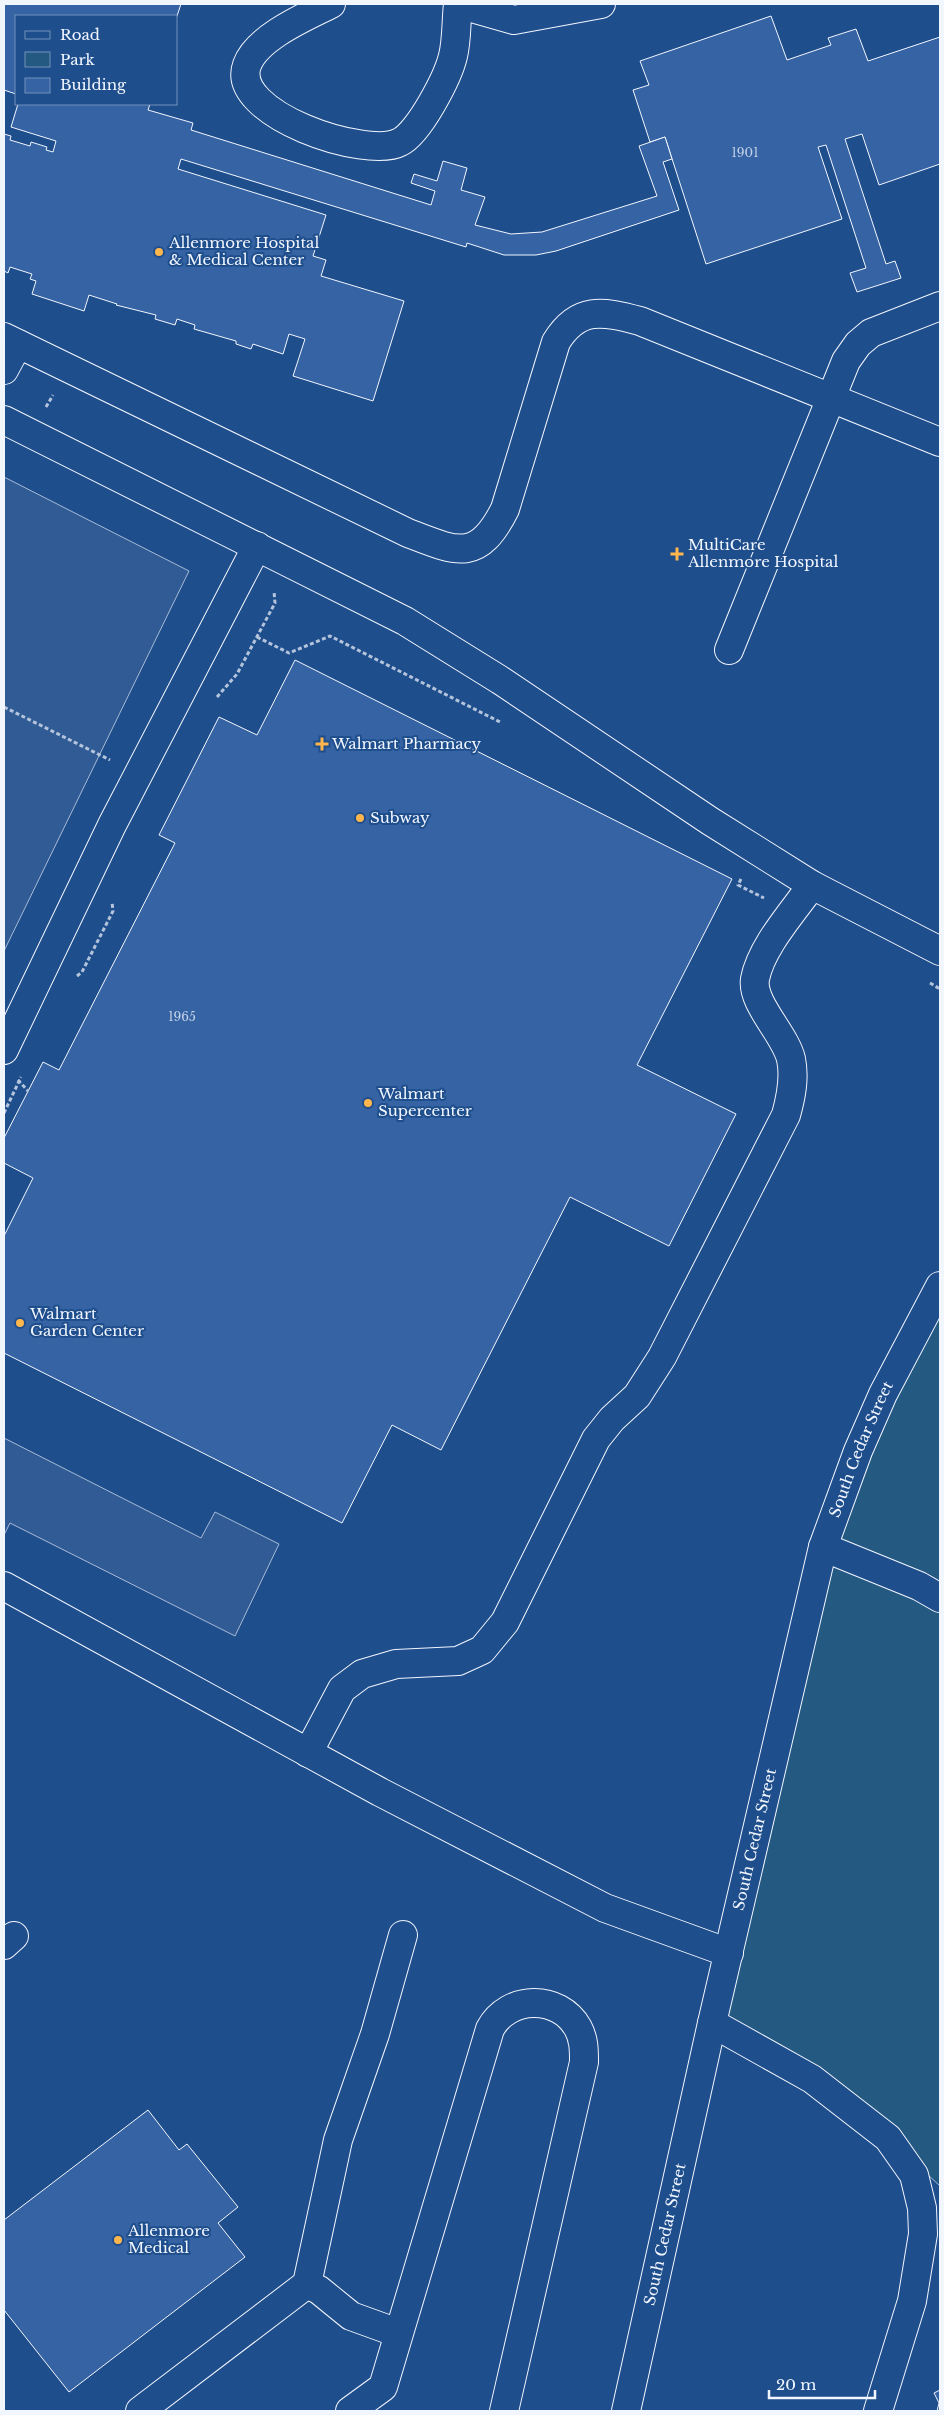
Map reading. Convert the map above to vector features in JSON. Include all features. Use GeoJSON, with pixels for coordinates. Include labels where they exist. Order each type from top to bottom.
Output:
{"type":"FeatureCollection","features":[{"type":"Feature","properties":{"kind":"main road"},"geometry":{"type":"LineString","coordinates":[[332,4],[267,40],[247,65],[246,80],[251,93],[264,105],[288,121],[338,138],[378,147],[400,143],[414,131],[425,115],[453,57],[458,4],[514,20],[601,4]]}},
{"type":"Feature","properties":{"kind":"main road"},"geometry":{"type":"LineString","coordinates":[[729,650],[846,361],[865,339],[878,330],[940,306]]}},
{"type":"Feature","properties":{"kind":"main road"},"geometry":{"type":"LineString","coordinates":[[4,370],[11,340],[408,533],[457,549],[472,547],[484,542],[495,530],[505,509],[551,355],[564,329],[576,318],[588,314],[615,314],[640,321],[940,442]]}},
{"type":"Feature","properties":{"kind":"main road"},"geometry":{"type":"LineString","coordinates":[[4,420],[405,621],[500,680],[710,821],[812,885],[940,951]]}},
{"type":"Feature","properties":{"kind":"main road"},"geometry":{"type":"LineString","coordinates":[[4,1050],[138,774],[257,546]]}},
{"type":"Feature","properties":{"kind":"main road"},"geometry":{"type":"LineString","coordinates":[[308,1753],[342,1689],[362,1674],[396,1664],[458,1661],[482,1650],[505,1622],[596,1439],[612,1419],[637,1396],[662,1357],[786,1115],[793,1091],[791,1059],[782,1037],[758,998],[754,982],[761,958],[812,885]]}},
{"type":"Feature","properties":{"kind":"main road","name":"South Cedar Street"},"geometry":{"type":"LineString","coordinates":[[626,2411],[712,2023],[823,1547],[858,1451],[883,1394],[940,1286]]}},
{"type":"Feature","properties":{"kind":"main road"},"geometry":{"type":"LineString","coordinates":[[823,1547],[902,1578],[940,1598]]}},
{"type":"Feature","properties":{"kind":"main road"},"geometry":{"type":"LineString","coordinates":[[4,1586],[308,1753],[605,1908],[729,1953]]}},
{"type":"Feature","properties":{"kind":"main road"},"geometry":{"type":"LineString","coordinates":[[140,2411],[307,2284],[338,2140],[375,2034],[403,1935]]}},
{"type":"Feature","properties":{"kind":"main road"},"geometry":{"type":"LineString","coordinates":[[350,2411],[382,2387],[490,2029],[501,2015],[517,2006],[536,2002],[556,2008],[573,2021],[578,2028],[584,2046],[584,2062],[504,2411]]}},
{"type":"Feature","properties":{"kind":"main road"},"geometry":{"type":"LineString","coordinates":[[712,2023],[812,2079],[888,2138],[914,2175],[922,2208],[923,2234],[912,2301],[878,2411]]}},
{"type":"Feature","properties":{"kind":"main road"},"geometry":{"type":"LineString","coordinates":[[307,2284],[319,2290],[351,2316],[398,2333]]}},
{"type":"Feature","properties":{"kind":"path"},"geometry":{"type":"LineString","coordinates":[[37,437],[42,414],[67,368]]}},
{"type":"Feature","properties":{"kind":"path"},"geometry":{"type":"LineString","coordinates":[[213,701],[238,674],[275,603],[273,589],[242,574]]}},
{"type":"Feature","properties":{"kind":"path"},"geometry":{"type":"LineString","coordinates":[[256,638],[289,653],[330,636],[510,727]]}},
{"type":"Feature","properties":{"kind":"path"},"geometry":{"type":"LineString","coordinates":[[4,707],[138,774]]}},
{"type":"Feature","properties":{"kind":"path"},"geometry":{"type":"LineString","coordinates":[[742,875],[738,886],[792,912]]}},
{"type":"Feature","properties":{"kind":"path"},"geometry":{"type":"LineString","coordinates":[[923,979],[940,988]]}},
{"type":"Feature","properties":{"kind":"green space"},"geometry":{"type":"Polygon","coordinates":[[[940,1286],[940,2186],[888,2138],[712,2023],[823,1547],[940,1286]]]}},
{"type":"Feature","properties":{"kind":"shaded area"},"geometry":{"type":"Polygon","coordinates":[[[4,477],[189,571],[4,951],[4,477]]]}},
{"type":"Feature","properties":{"kind":"shaded area"},"geometry":{"type":"Polygon","coordinates":[[[4,1438],[201,1538],[215,1512],[279,1544],[235,1636],[10,1523],[4,1535],[4,1438]]]}},
{"type":"Feature","properties":{"kind":"building"},"geometry":{"type":"Polygon","coordinates":[[[4,4],[181,4],[177,15],[15,15],[15,94],[4,90],[4,4]]]}},
{"type":"Feature","properties":{"kind":"building"},"geometry":{"type":"Polygon","coordinates":[[[771,16],[787,60],[831,45],[828,38],[856,29],[868,61],[940,37],[940,164],[879,185],[862,134],[845,139],[886,264],[895,261],[901,278],[857,292],[850,273],[866,268],[826,145],[818,147],[842,219],[706,264],[665,137],[650,142],[633,90],[649,85],[640,61],[771,16]]]}},
{"type":"Feature","properties":{"kind":"building","name":"Allenmore Hospital & Medical Center"},"geometry":{"type":"Polygon","coordinates":[[[18,105],[150,105],[148,110],[193,123],[191,130],[431,205],[435,191],[411,183],[414,174],[437,181],[443,161],[467,168],[461,190],[485,197],[475,225],[511,234],[542,232],[657,196],[639,146],[665,137],[672,159],[663,162],[679,210],[556,251],[536,255],[504,255],[467,243],[466,247],[181,159],[178,169],[326,215],[313,256],[326,260],[321,276],[404,301],[373,401],[293,376],[305,339],[289,334],[283,354],[253,344],[251,349],[236,344],[236,341],[194,329],[195,325],[177,319],[175,325],[155,319],[156,315],[116,305],[89,295],[84,311],[32,294],[36,281],[30,279],[32,274],[10,267],[8,273],[4,271],[4,134],[11,136],[10,140],[30,146],[31,142],[47,147],[46,150],[53,152],[56,141],[11,127],[18,105]]]}},
{"type":"Feature","properties":{"kind":"building","name":"Walmart Supercenter"},"geometry":{"type":"Polygon","coordinates":[[[295,660],[732,879],[637,1065],[736,1114],[669,1246],[570,1197],[441,1450],[392,1425],[342,1523],[4,1353],[4,1236],[33,1178],[4,1163],[4,1138],[43,1062],[59,1070],[175,843],[159,835],[219,717],[257,735],[295,660]]]}},
{"type":"Feature","properties":{"kind":"building","name":"Allenmore Medical"},"geometry":{"type":"Polygon","coordinates":[[[148,2110],[179,2150],[187,2144],[238,2207],[218,2223],[245,2257],[69,2392],[4,2310],[4,2220],[148,2110]]]}},
{"type":"Feature","properties":{"kind":"building"},"geometry":{"type":"Polygon","coordinates":[[[940,2390],[940,2411],[937,2411],[939,2403],[934,2393],[940,2390]]]}},
{"type":"Feature","properties":{"kind":"place","name":"Allenmore Hospital & Medical Center"},"geometry":{"type":"Point","coordinates":[159,252]}},
{"type":"Feature","properties":{"kind":"place","name":"MultiCare Allenmore Hospital"},"geometry":{"type":"Point","coordinates":[677,554]}},
{"type":"Feature","properties":{"kind":"place","name":"Walmart Pharmacy"},"geometry":{"type":"Point","coordinates":[322,744]}},
{"type":"Feature","properties":{"kind":"place","name":"Subway"},"geometry":{"type":"Point","coordinates":[360,818]}},
{"type":"Feature","properties":{"kind":"place","name":"Walmart Supercenter"},"geometry":{"type":"Point","coordinates":[368,1103]}},
{"type":"Feature","properties":{"kind":"place","name":"Walmart Garden Center"},"geometry":{"type":"Point","coordinates":[20,1323]}},
{"type":"Feature","properties":{"kind":"place","name":"Allenmore Medical"},"geometry":{"type":"Point","coordinates":[118,2240]}}]}
